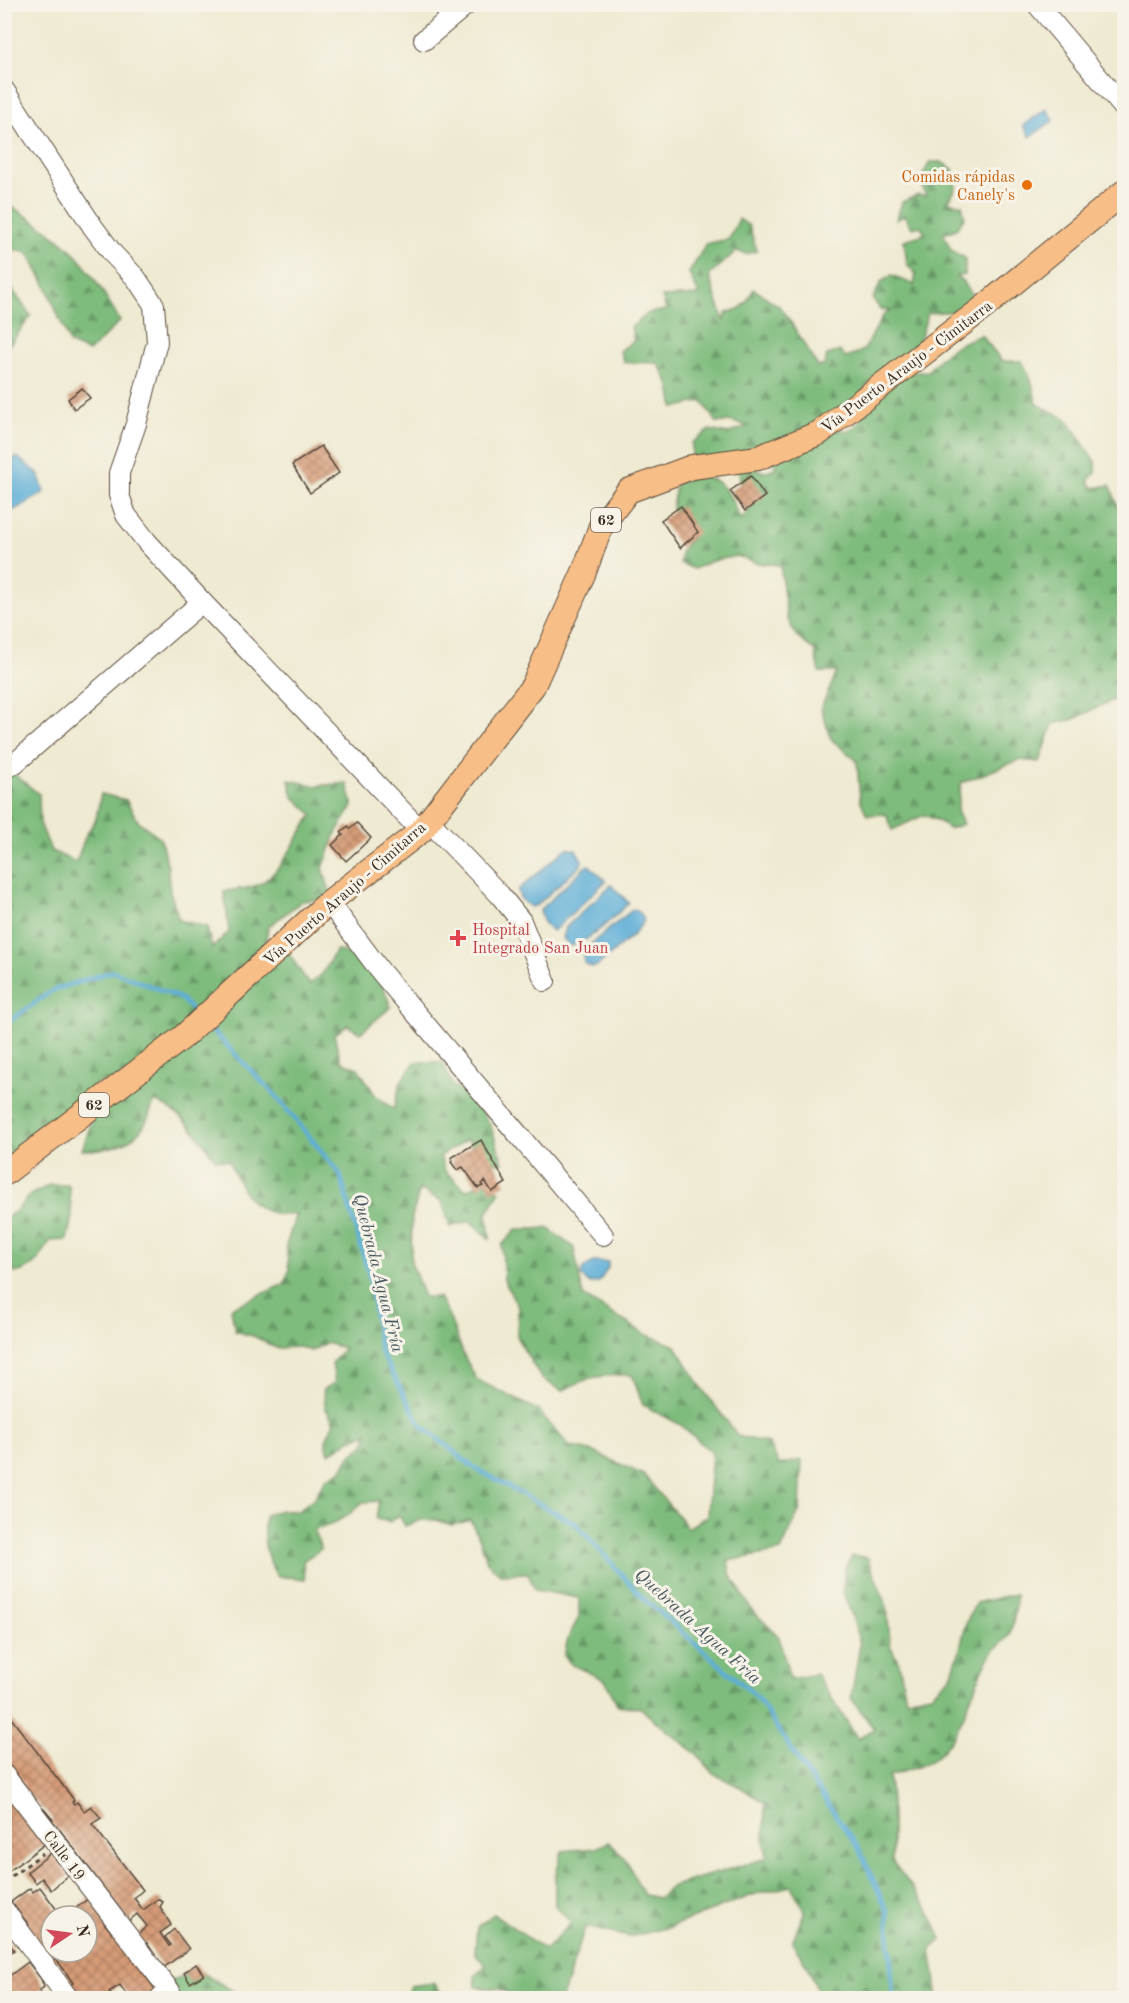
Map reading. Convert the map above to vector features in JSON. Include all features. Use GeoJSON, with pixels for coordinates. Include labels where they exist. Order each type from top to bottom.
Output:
{"type":"FeatureCollection","features":[{"type":"Feature","properties":{"kind":"main road","name":"Vía Puerto Araujo - Cimitarra"},"geometry":{"type":"LineString","coordinates":[[4,1174],[183,1037],[329,902],[425,826],[533,686],[584,572],[601,526],[628,491],[692,467],[758,458],[819,433],[983,308],[1125,192]]}},
{"type":"Feature","properties":{"kind":"street"},"geometry":{"type":"LineString","coordinates":[[1037,4],[1125,108]]}},
{"type":"Feature","properties":{"kind":"street"},"geometry":{"type":"LineString","coordinates":[[424,40],[453,9]]}},
{"type":"Feature","properties":{"kind":"street"},"geometry":{"type":"LineString","coordinates":[[4,90],[93,227],[113,254],[136,278],[154,305],[157,342],[136,424],[119,473],[119,495],[126,515],[201,602],[425,826],[500,895],[521,921],[545,981]]}},
{"type":"Feature","properties":{"kind":"street"},"geometry":{"type":"LineString","coordinates":[[4,769],[15,763],[201,602]]}},
{"type":"Feature","properties":{"kind":"street"},"geometry":{"type":"LineString","coordinates":[[329,902],[381,972],[603,1235]]}},
{"type":"Feature","properties":{"kind":"street","name":"Calle 19"},"geometry":{"type":"LineString","coordinates":[[4,1775],[56,1842],[165,1995]]}},
{"type":"Feature","properties":{"kind":"street"},"geometry":{"type":"LineString","coordinates":[[4,1910],[68,1998]]}},
{"type":"Feature","properties":{"kind":"path"},"geometry":{"type":"LineString","coordinates":[[4,1882],[56,1842]]}},
{"type":"Feature","properties":{"kind":"green space"},"geometry":{"type":"Polygon","coordinates":[[[930,162],[941,162],[953,169],[956,188],[948,202],[962,205],[965,218],[956,229],[943,234],[952,251],[965,258],[965,275],[956,276],[964,282],[976,303],[959,311],[928,313],[919,342],[866,386],[837,430],[849,431],[860,422],[859,403],[908,373],[928,371],[951,349],[981,335],[1002,361],[1022,361],[1031,379],[1037,404],[1067,419],[1096,463],[1096,473],[1088,480],[1093,488],[1110,485],[1124,516],[1124,674],[1113,700],[1074,719],[1053,724],[1040,762],[1019,760],[961,783],[957,811],[963,824],[949,829],[939,821],[924,815],[892,830],[886,814],[867,815],[860,799],[857,761],[831,739],[821,708],[837,672],[819,672],[815,651],[797,637],[787,618],[780,565],[757,563],[737,556],[712,561],[694,569],[680,563],[681,551],[692,537],[672,509],[676,484],[697,477],[717,482],[728,493],[741,520],[753,505],[741,485],[738,464],[765,472],[777,467],[761,451],[692,464],[692,443],[710,430],[727,434],[748,426],[729,421],[717,423],[702,401],[674,408],[670,386],[658,363],[624,362],[620,351],[634,340],[631,327],[649,313],[666,310],[662,297],[699,295],[689,273],[706,244],[729,239],[739,219],[749,226],[757,251],[746,254],[736,251],[709,276],[724,321],[727,312],[741,308],[754,289],[779,306],[818,367],[825,365],[827,355],[840,351],[846,358],[864,350],[884,314],[891,310],[880,309],[873,299],[881,282],[892,275],[914,285],[916,274],[907,264],[904,240],[925,234],[921,226],[912,228],[905,215],[896,220],[902,202],[918,195],[926,196],[920,180],[930,162]]]}},
{"type":"Feature","properties":{"kind":"green space"},"geometry":{"type":"Polygon","coordinates":[[[4,202],[38,223],[69,248],[91,274],[115,312],[120,321],[89,352],[70,344],[46,286],[28,253],[5,248],[4,202]]]}},
{"type":"Feature","properties":{"kind":"green space"},"geometry":{"type":"Polygon","coordinates":[[[5,287],[11,288],[31,316],[7,348],[4,348],[5,287]]]}},
{"type":"Feature","properties":{"kind":"green space"},"geometry":{"type":"Polygon","coordinates":[[[4,756],[9,770],[39,794],[40,823],[51,851],[76,862],[86,835],[96,819],[101,794],[126,800],[138,821],[160,838],[168,867],[170,891],[179,920],[207,927],[212,948],[229,932],[224,891],[252,887],[272,875],[313,815],[293,796],[289,780],[316,786],[347,783],[353,806],[337,831],[323,868],[332,899],[302,901],[268,927],[265,946],[285,948],[309,984],[323,973],[336,950],[354,956],[381,981],[391,1007],[360,1033],[347,1025],[334,1035],[341,1061],[358,1068],[375,1095],[394,1109],[400,1083],[415,1062],[443,1062],[453,1086],[473,1094],[491,1127],[503,1163],[480,1161],[468,1139],[440,1156],[445,1171],[466,1190],[485,1182],[500,1191],[487,1213],[490,1239],[470,1221],[450,1227],[442,1201],[420,1189],[412,1217],[411,1262],[424,1297],[439,1297],[464,1356],[477,1380],[538,1410],[569,1446],[594,1452],[644,1475],[688,1528],[707,1516],[712,1453],[681,1425],[643,1405],[632,1375],[595,1377],[562,1391],[541,1378],[517,1338],[518,1307],[504,1280],[502,1245],[516,1230],[548,1228],[574,1248],[583,1296],[645,1334],[676,1346],[703,1390],[738,1436],[768,1443],[779,1465],[802,1460],[800,1509],[781,1551],[728,1561],[731,1576],[752,1610],[779,1637],[790,1679],[816,1674],[858,1739],[874,1729],[851,1698],[860,1645],[843,1592],[845,1568],[852,1556],[867,1557],[887,1607],[890,1645],[899,1663],[906,1699],[931,1694],[951,1676],[966,1623],[976,1603],[1016,1594],[1015,1615],[1009,1635],[993,1652],[985,1665],[953,1737],[944,1749],[928,1763],[889,1776],[892,1861],[927,1907],[942,1939],[931,1949],[938,1998],[821,1998],[806,1964],[792,1942],[805,1911],[791,1886],[755,1894],[670,1927],[629,1937],[585,1927],[562,1998],[521,1998],[499,1989],[476,1987],[475,1976],[486,1965],[475,1953],[477,1927],[494,1914],[545,1950],[571,1923],[555,1905],[555,1878],[562,1851],[596,1848],[609,1842],[626,1860],[644,1895],[659,1898],[673,1886],[767,1858],[764,1838],[765,1804],[740,1787],[714,1774],[699,1756],[641,1708],[618,1706],[605,1680],[572,1665],[564,1656],[568,1638],[579,1617],[579,1598],[535,1590],[528,1573],[500,1574],[487,1562],[480,1539],[470,1520],[452,1525],[436,1520],[421,1520],[405,1526],[399,1515],[389,1522],[376,1519],[379,1501],[363,1502],[347,1516],[314,1530],[321,1549],[303,1561],[305,1579],[277,1576],[265,1547],[265,1515],[281,1510],[298,1511],[315,1497],[326,1479],[341,1471],[350,1456],[365,1444],[368,1433],[350,1440],[329,1454],[326,1440],[334,1422],[326,1409],[323,1390],[335,1382],[332,1363],[344,1348],[326,1343],[311,1351],[300,1347],[276,1348],[256,1337],[235,1331],[231,1308],[284,1284],[289,1271],[286,1246],[296,1214],[277,1214],[258,1207],[246,1195],[229,1161],[215,1159],[189,1125],[165,1106],[155,1101],[138,1134],[124,1143],[107,1148],[82,1150],[106,1079],[89,1089],[64,1116],[27,1137],[5,1162],[4,756]]]}},
{"type":"Feature","properties":{"kind":"green space"},"geometry":{"type":"Polygon","coordinates":[[[50,1185],[69,1185],[72,1217],[67,1240],[50,1241],[36,1262],[14,1273],[5,1242],[5,1218],[15,1212],[30,1195],[50,1185]]]}},
{"type":"Feature","properties":{"kind":"green space"},"geometry":{"type":"Polygon","coordinates":[[[202,1973],[245,1998],[139,1998],[168,1981],[202,1973]]]}},
{"type":"Feature","properties":{"kind":"green space"},"geometry":{"type":"Polygon","coordinates":[[[434,1983],[445,1998],[407,1998],[410,1986],[434,1983]]]}},
{"type":"Feature","properties":{"kind":"water"},"geometry":{"type":"Polygon","coordinates":[[[1046,109],[1054,120],[1030,137],[1023,126],[1046,109]]]}},
{"type":"Feature","properties":{"kind":"water"},"geometry":{"type":"Polygon","coordinates":[[[17,457],[38,473],[44,491],[41,495],[5,515],[5,463],[17,457]]]}},
{"type":"Feature","properties":{"kind":"water"},"geometry":{"type":"Polygon","coordinates":[[[567,848],[576,850],[582,860],[581,865],[537,905],[531,907],[526,904],[520,898],[518,890],[567,848]]]}},
{"type":"Feature","properties":{"kind":"water"},"geometry":{"type":"Polygon","coordinates":[[[589,865],[606,881],[553,931],[544,924],[540,910],[589,865]]]}},
{"type":"Feature","properties":{"kind":"water"},"geometry":{"type":"Polygon","coordinates":[[[611,885],[629,903],[593,935],[570,946],[563,938],[566,927],[611,885]]]}},
{"type":"Feature","properties":{"kind":"water"},"geometry":{"type":"Polygon","coordinates":[[[632,910],[642,915],[644,921],[632,936],[597,966],[592,967],[584,963],[583,954],[587,947],[632,910]]]}},
{"type":"Feature","properties":{"kind":"water"},"geometry":{"type":"Polygon","coordinates":[[[593,1262],[608,1262],[608,1268],[599,1282],[590,1284],[581,1276],[583,1269],[593,1262]]]}},
{"type":"Feature","properties":{"kind":"building"},"geometry":{"type":"Polygon","coordinates":[[[82,388],[90,398],[74,409],[68,399],[82,388]]]}},
{"type":"Feature","properties":{"kind":"building"},"geometry":{"type":"Polygon","coordinates":[[[321,446],[339,473],[310,493],[292,465],[321,446]]]}},
{"type":"Feature","properties":{"kind":"building"},"geometry":{"type":"Polygon","coordinates":[[[751,476],[765,496],[745,511],[730,491],[751,476]]]}},
{"type":"Feature","properties":{"kind":"building"},"geometry":{"type":"Polygon","coordinates":[[[681,506],[698,532],[680,548],[661,520],[681,506]]]}},
{"type":"Feature","properties":{"kind":"building"},"geometry":{"type":"Polygon","coordinates":[[[357,823],[371,838],[346,861],[332,845],[343,835],[341,832],[357,823]]]}},
{"type":"Feature","properties":{"kind":"building"},"geometry":{"type":"Polygon","coordinates":[[[481,1140],[506,1183],[492,1192],[485,1181],[481,1184],[483,1186],[478,1188],[463,1167],[457,1170],[451,1162],[453,1160],[451,1158],[481,1140]]]}},
{"type":"Feature","properties":{"kind":"building"},"geometry":{"type":"Polygon","coordinates":[[[4,1709],[74,1800],[72,1802],[74,1804],[77,1802],[84,1811],[91,1806],[101,1818],[92,1824],[143,1890],[134,1898],[143,1910],[158,1899],[163,1902],[160,1907],[171,1925],[160,1933],[169,1946],[171,1945],[165,1937],[174,1929],[189,1949],[163,1968],[147,1943],[145,1944],[138,1934],[147,1926],[137,1914],[129,1921],[60,1830],[58,1832],[50,1821],[53,1820],[22,1787],[25,1785],[4,1763],[4,1709]]]}},
{"type":"Feature","properties":{"kind":"building"},"geometry":{"type":"Polygon","coordinates":[[[5,1790],[46,1843],[5,1874],[5,1790]]]}},
{"type":"Feature","properties":{"kind":"building"},"geometry":{"type":"Polygon","coordinates":[[[51,1853],[69,1875],[51,1890],[42,1878],[36,1883],[27,1872],[51,1853]]]}},
{"type":"Feature","properties":{"kind":"building"},"geometry":{"type":"Polygon","coordinates":[[[40,1887],[53,1904],[39,1904],[39,1943],[26,1927],[29,1925],[11,1902],[30,1888],[33,1892],[40,1887]]]}},
{"type":"Feature","properties":{"kind":"building"},"geometry":{"type":"Polygon","coordinates":[[[89,1898],[94,1904],[81,1904],[89,1898]]]}},
{"type":"Feature","properties":{"kind":"building"},"geometry":{"type":"Polygon","coordinates":[[[99,1911],[107,1921],[104,1923],[113,1934],[115,1933],[158,1993],[149,1998],[126,1998],[128,1997],[120,1985],[109,1992],[114,1998],[79,1998],[70,1986],[73,1983],[60,1964],[99,1964],[99,1911]]]}},
{"type":"Feature","properties":{"kind":"building"},"geometry":{"type":"Polygon","coordinates":[[[7,1941],[14,1950],[4,1957],[4,1943],[7,1941]]]}},
{"type":"Feature","properties":{"kind":"building"},"geometry":{"type":"Polygon","coordinates":[[[28,1962],[41,1979],[44,1987],[39,1991],[44,1998],[15,1998],[12,1994],[4,1998],[4,1980],[28,1962]]]}},
{"type":"Feature","properties":{"kind":"building"},"geometry":{"type":"Polygon","coordinates":[[[196,1964],[204,1975],[190,1983],[184,1973],[196,1964]]]}},
{"type":"Feature","properties":{"kind":"waterway","name":"Quebrada Agua Fría"},"geometry":{"type":"LineString","coordinates":[[4,1025],[53,990],[113,971],[180,998],[197,1015]]}},
{"type":"Feature","properties":{"kind":"waterway","name":"Quebrada Agua Fría"},"geometry":{"type":"LineString","coordinates":[[207,1025],[276,1096],[340,1174],[370,1279],[380,1351],[421,1425],[473,1467],[576,1524],[643,1598],[757,1697],[859,1849],[888,1912],[893,1998]]}},
{"type":"Feature","properties":{"kind":"place","name":"Comidas rápidas Canely's"},"geometry":{"type":"Point","coordinates":[1027,185]}},
{"type":"Feature","properties":{"kind":"place","name":"Hospital Integrado San Juan"},"geometry":{"type":"Point","coordinates":[458,938]}}]}
